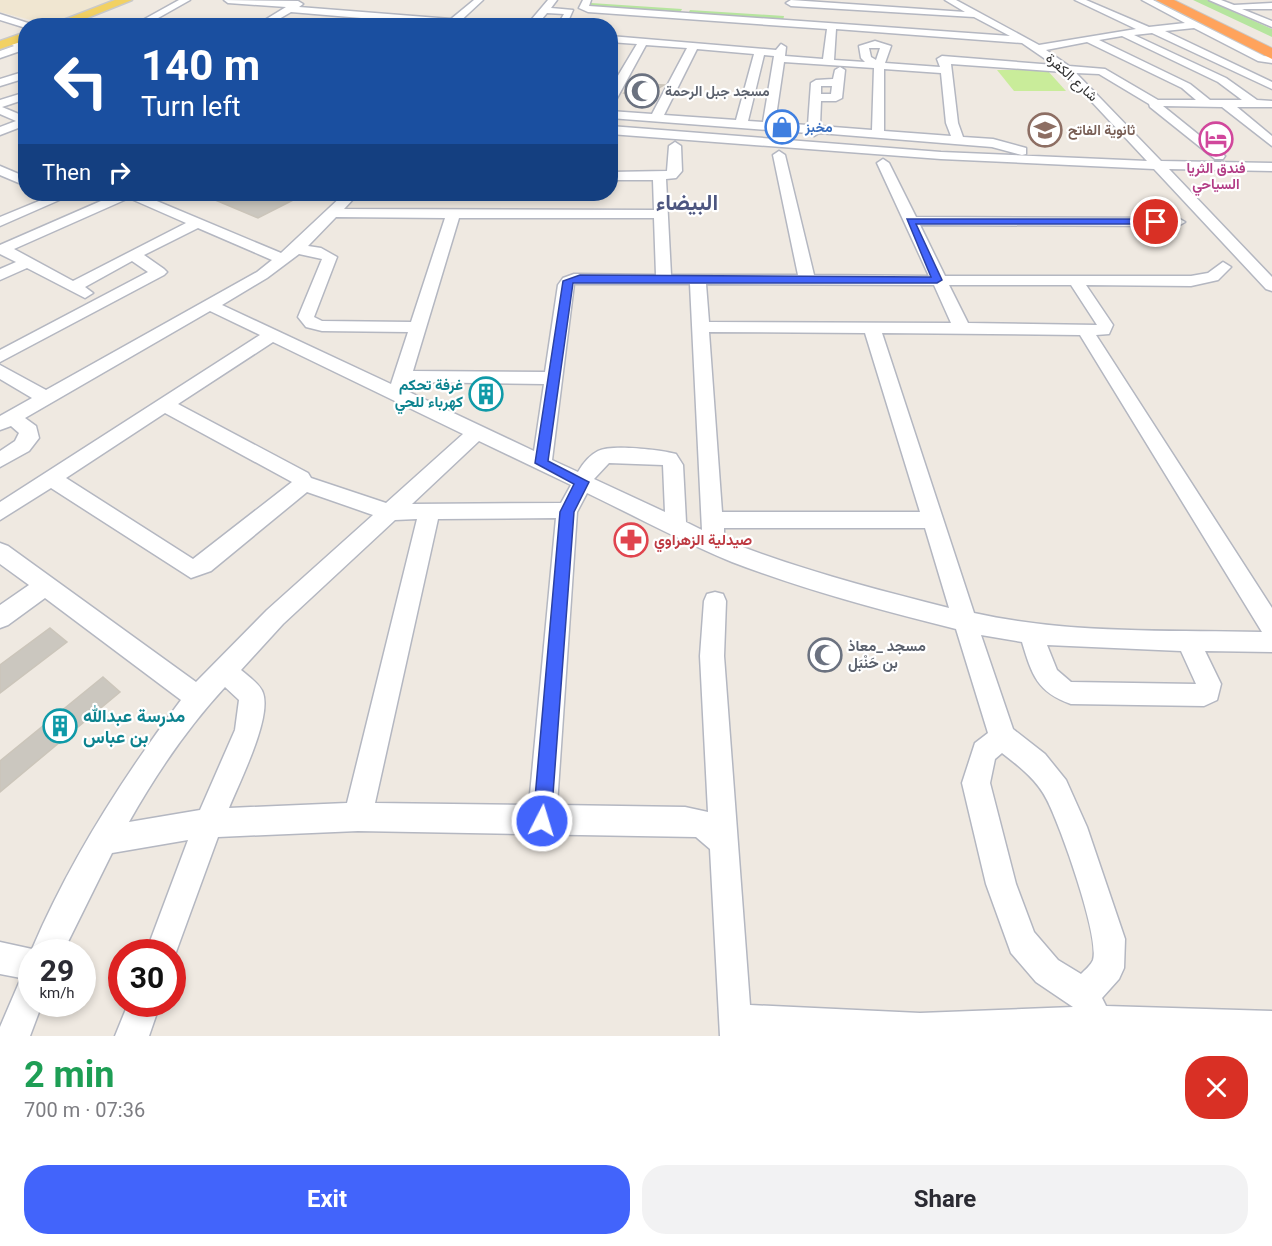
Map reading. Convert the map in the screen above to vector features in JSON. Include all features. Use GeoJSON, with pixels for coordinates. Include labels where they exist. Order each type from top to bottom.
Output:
{"type":"FeatureCollection","features":[{"type":"Feature","properties":{"kind":"highway"},"geometry":{"type":"LineString","coordinates":[[1163,0],[1272,54]]}},
{"type":"Feature","properties":{"kind":"highway"},"geometry":{"type":"LineString","coordinates":[[1184,0],[1272,41]]}},
{"type":"Feature","properties":{"kind":"main road"},"geometry":{"type":"LineString","coordinates":[[76,18],[126,0]]}},
{"type":"Feature","properties":{"kind":"main road"},"geometry":{"type":"LineString","coordinates":[[88,18],[137,0]]}},
{"type":"Feature","properties":{"kind":"main road"},"geometry":{"type":"LineString","coordinates":[[0,45],[18,42]]}},
{"type":"Feature","properties":{"kind":"main road"},"geometry":{"type":"LineString","coordinates":[[0,50],[18,43]]}},
{"type":"Feature","properties":{"kind":"street"},"geometry":{"type":"LineString","coordinates":[[151,18],[186,0]]}},
{"type":"Feature","properties":{"kind":"street"},"geometry":{"type":"LineString","coordinates":[[228,0],[296,5],[389,18]]}},
{"type":"Feature","properties":{"kind":"street"},"geometry":{"type":"LineString","coordinates":[[458,18],[479,0]]}},
{"type":"Feature","properties":{"kind":"street"},"geometry":{"type":"LineString","coordinates":[[538,18],[553,0]]}},
{"type":"Feature","properties":{"kind":"street","name":"شارع الكفرة"},"geometry":{"type":"LineString","coordinates":[[949,0],[1025,39],[1068,70],[1272,286]]}},
{"type":"Feature","properties":{"kind":"street"},"geometry":{"type":"LineString","coordinates":[[1079,0],[1272,86]]}},
{"type":"Feature","properties":{"kind":"street"},"geometry":{"type":"LineString","coordinates":[[1146,0],[1252,54],[1272,60]]}},
{"type":"Feature","properties":{"kind":"street"},"geometry":{"type":"LineString","coordinates":[[1213,0],[1272,24]]}},
{"type":"Feature","properties":{"kind":"street"},"geometry":{"type":"LineString","coordinates":[[1025,39],[936,33],[846,18],[675,25],[588,9],[585,8],[583,1],[630,2],[675,25],[693,47],[760,52],[779,57],[879,66],[945,65],[1106,72],[1156,103],[1272,104]]}},
{"type":"Feature","properties":{"kind":"street"},"geometry":{"type":"LineString","coordinates":[[768,128],[779,57],[791,1],[848,6],[897,6],[976,15]]}},
{"type":"Feature","properties":{"kind":"street"},"geometry":{"type":"LineString","coordinates":[[274,18],[296,5]]}},
{"type":"Feature","properties":{"kind":"street"},"geometry":{"type":"LineString","coordinates":[[846,18],[848,6]]}},
{"type":"Feature","properties":{"kind":"street"},"geometry":{"type":"LineString","coordinates":[[892,21],[897,6]]}},
{"type":"Feature","properties":{"kind":"street"},"geometry":{"type":"LineString","coordinates":[[1229,6],[1272,6]]}},
{"type":"Feature","properties":{"kind":"street"},"geometry":{"type":"LineString","coordinates":[[546,10],[570,12],[566,18]]}},
{"type":"Feature","properties":{"kind":"street"},"geometry":{"type":"LineString","coordinates":[[0,17],[18,23]]}},
{"type":"Feature","properties":{"kind":"street"},"geometry":{"type":"LineString","coordinates":[[788,19],[832,26],[892,21],[1003,28]]}},
{"type":"Feature","properties":{"kind":"street"},"geometry":{"type":"LineString","coordinates":[[874,24],[875,44]]}},
{"type":"Feature","properties":{"kind":"street"},"geometry":{"type":"LineString","coordinates":[[618,86],[643,42],[675,25]]}},
{"type":"Feature","properties":{"kind":"street"},"geometry":{"type":"LineString","coordinates":[[1039,48],[1123,33],[1197,25]]}},
{"type":"Feature","properties":{"kind":"street"},"geometry":{"type":"LineString","coordinates":[[815,97],[836,98],[839,82],[834,63],[832,26]]}},
{"type":"Feature","properties":{"kind":"street"},"geometry":{"type":"LineString","coordinates":[[0,27],[18,38]]}},
{"type":"Feature","properties":{"kind":"street"},"geometry":{"type":"LineString","coordinates":[[936,33],[939,58],[945,65],[952,123],[958,140]]}},
{"type":"Feature","properties":{"kind":"street"},"geometry":{"type":"LineString","coordinates":[[1123,33],[1229,84],[1253,103]]}},
{"type":"Feature","properties":{"kind":"street"},"geometry":{"type":"LineString","coordinates":[[618,40],[643,42]]}},
{"type":"Feature","properties":{"kind":"street"},"geometry":{"type":"LineString","coordinates":[[1089,40],[1186,86],[1207,103]]}},
{"type":"Feature","properties":{"kind":"street"},"geometry":{"type":"LineString","coordinates":[[0,55],[18,44]]}},
{"type":"Feature","properties":{"kind":"street"},"geometry":{"type":"LineString","coordinates":[[878,136],[879,66],[886,46],[875,44],[864,46],[864,54],[879,66]]}},
{"type":"Feature","properties":{"kind":"street"},"geometry":{"type":"LineString","coordinates":[[656,118],[693,47]]}},
{"type":"Feature","properties":{"kind":"street"},"geometry":{"type":"LineString","coordinates":[[741,125],[760,52]]}},
{"type":"Feature","properties":{"kind":"street"},"geometry":{"type":"LineString","coordinates":[[1151,70],[1217,60]]}},
{"type":"Feature","properties":{"kind":"street"},"geometry":{"type":"LineString","coordinates":[[0,83],[18,77]]}},
{"type":"Feature","properties":{"kind":"street"},"geometry":{"type":"LineString","coordinates":[[814,132],[816,83],[839,82]]}},
{"type":"Feature","properties":{"kind":"street"},"geometry":{"type":"LineString","coordinates":[[0,104],[18,98]]}},
{"type":"Feature","properties":{"kind":"street"},"geometry":{"type":"LineString","coordinates":[[1156,103],[1154,105],[1219,156]]}},
{"type":"Feature","properties":{"kind":"street"},"geometry":{"type":"LineString","coordinates":[[1225,103],[1272,142]]}},
{"type":"Feature","properties":{"kind":"street"},"geometry":{"type":"LineString","coordinates":[[0,110],[18,118]]}},
{"type":"Feature","properties":{"kind":"street"},"geometry":{"type":"LineString","coordinates":[[618,115],[814,132],[993,143],[1022,151]]}},
{"type":"Feature","properties":{"kind":"street"},"geometry":{"type":"LineString","coordinates":[[618,123],[848,141],[1022,151],[1272,157]]}},
{"type":"Feature","properties":{"kind":"street"},"geometry":{"type":"LineString","coordinates":[[3,136],[18,126]]}},
{"type":"Feature","properties":{"kind":"street"},"geometry":{"type":"LineString","coordinates":[[618,131],[796,147],[1005,160],[1161,166],[1272,167]]}},
{"type":"Feature","properties":{"kind":"street"},"geometry":{"type":"LineString","coordinates":[[618,142],[883,163],[1001,164],[1005,160]]}},
{"type":"Feature","properties":{"kind":"street"},"geometry":{"type":"LineString","coordinates":[[618,176],[671,175],[676,171],[675,146]]}},
{"type":"Feature","properties":{"kind":"street"},"geometry":{"type":"LineString","coordinates":[[779,155],[807,280]]}},
{"type":"Feature","properties":{"kind":"street"},"geometry":{"type":"LineString","coordinates":[[883,163],[937,280],[962,328]]}},
{"type":"Feature","properties":{"kind":"street"},"geometry":{"type":"LineString","coordinates":[[0,170],[18,179]]}},
{"type":"Feature","properties":{"kind":"street"},"geometry":{"type":"LineString","coordinates":[[659,176],[664,279]]}},
{"type":"Feature","properties":{"kind":"street"},"geometry":{"type":"LineString","coordinates":[[0,182],[18,179]]}},
{"type":"Feature","properties":{"kind":"street"},"geometry":{"type":"LineString","coordinates":[[0,222],[45,201]]}},
{"type":"Feature","properties":{"kind":"street"},"geometry":{"type":"LineString","coordinates":[[1,250],[113,201]]}},
{"type":"Feature","properties":{"kind":"street"},"geometry":{"type":"LineString","coordinates":[[145,201],[198,223],[289,254],[316,251],[330,257],[330,262],[306,317],[312,324],[419,327]]}},
{"type":"Feature","properties":{"kind":"street"},"geometry":{"type":"LineString","coordinates":[[150,203],[154,201]]}},
{"type":"Feature","properties":{"kind":"street"},"geometry":{"type":"LineString","coordinates":[[7,421],[210,305],[289,254],[344,201]]}},
{"type":"Feature","properties":{"kind":"street"},"geometry":{"type":"LineString","coordinates":[[332,213],[561,208],[660,214]]}},
{"type":"Feature","properties":{"kind":"street"},"geometry":{"type":"LineString","coordinates":[[397,394],[454,212]]}},
{"type":"Feature","properties":{"kind":"street"},"geometry":{"type":"LineString","coordinates":[[910,221],[1178,222]]}},
{"type":"Feature","properties":{"kind":"street"},"geometry":{"type":"LineString","coordinates":[[73,287],[198,223]]}},
{"type":"Feature","properties":{"kind":"street"},"geometry":{"type":"LineString","coordinates":[[1,250],[105,303]]}},
{"type":"Feature","properties":{"kind":"street"},"geometry":{"type":"LineString","coordinates":[[0,357],[105,303],[159,272],[133,255]]}},
{"type":"Feature","properties":{"kind":"street"},"geometry":{"type":"LineString","coordinates":[[0,274],[27,262]]}},
{"type":"Feature","properties":{"kind":"street"},"geometry":{"type":"LineString","coordinates":[[542,463],[568,281],[580,278],[1197,280],[1213,277],[1223,267]]}},
{"type":"Feature","properties":{"kind":"street"},"geometry":{"type":"LineString","coordinates":[[698,280],[714,545]]}},
{"type":"Feature","properties":{"kind":"street"},"geometry":{"type":"LineString","coordinates":[[702,327],[1085,330],[1105,328],[1075,280]]}},
{"type":"Feature","properties":{"kind":"street"},"geometry":{"type":"LineString","coordinates":[[210,305],[714,545],[759,564],[827,586],[964,621],[1031,633],[1272,642]]}},
{"type":"Feature","properties":{"kind":"street"},"geometry":{"type":"LineString","coordinates":[[872,328],[1002,737],[1036,763],[1056,789],[1073,827],[1110,939],[1108,968],[1090,1008]]}},
{"type":"Feature","properties":{"kind":"street"},"geometry":{"type":"LineString","coordinates":[[1085,330],[1272,628]]}},
{"type":"Feature","properties":{"kind":"street"},"geometry":{"type":"LineString","coordinates":[[0,512],[272,335]]}},
{"type":"Feature","properties":{"kind":"street"},"geometry":{"type":"LineString","coordinates":[[0,371],[46,398]]}},
{"type":"Feature","properties":{"kind":"street"},"geometry":{"type":"LineString","coordinates":[[403,376],[555,378]]}},
{"type":"Feature","properties":{"kind":"street"},"geometry":{"type":"LineString","coordinates":[[165,405],[301,478],[304,483],[389,512],[552,509],[567,512]]}},
{"type":"Feature","properties":{"kind":"street"},"geometry":{"type":"LineString","coordinates":[[0,460],[22,446],[29,438],[29,431],[7,421]]}},
{"type":"Feature","properties":{"kind":"street"},"geometry":{"type":"LineString","coordinates":[[54,939],[103,840],[141,775],[198,698],[275,617],[478,431]]}},
{"type":"Feature","properties":{"kind":"street"},"geometry":{"type":"LineString","coordinates":[[542,821],[567,512],[591,468],[605,456],[669,459],[673,465],[676,527]]}},
{"type":"Feature","properties":{"kind":"street"},"geometry":{"type":"LineString","coordinates":[[52,479],[191,569],[203,565],[304,483]]}},
{"type":"Feature","properties":{"kind":"street"},"geometry":{"type":"LineString","coordinates":[[358,818],[429,511]]}},
{"type":"Feature","properties":{"kind":"street"},"geometry":{"type":"LineString","coordinates":[[712,520],[932,520]]}},
{"type":"Feature","properties":{"kind":"street"},"geometry":{"type":"LineString","coordinates":[[0,552],[198,698]]}},
{"type":"Feature","properties":{"kind":"street"},"geometry":{"type":"LineString","coordinates":[[0,618],[45,586]]}},
{"type":"Feature","properties":{"kind":"street"},"geometry":{"type":"LineString","coordinates":[[715,601],[712,656],[722,841],[736,1029],[920,1032],[1090,1008],[1272,1027]]}},
{"type":"Feature","properties":{"kind":"street"},"geometry":{"type":"LineString","coordinates":[[1031,633],[1049,680],[1057,688],[1071,693],[1204,695],[1208,692],[1209,684],[1188,640]]}},
{"type":"Feature","properties":{"kind":"street"},"geometry":{"type":"LineString","coordinates":[[167,939],[209,823],[248,730],[252,696],[224,670]]}},
{"type":"Feature","properties":{"kind":"street"},"geometry":{"type":"LineString","coordinates":[[1002,737],[984,752],[976,783],[1001,884],[1022,942],[1047,971],[1090,1008]]}},
{"type":"Feature","properties":{"kind":"street"},"geometry":{"type":"LineString","coordinates":[[103,840],[209,823],[358,818],[685,821],[703,824],[722,841]]}},
{"type":"Feature","properties":{"kind":"street"},"geometry":{"type":"LineString","coordinates":[[0,958],[18,961]]}},
{"type":"Feature","properties":{"kind":"street"},"geometry":{"type":"LineString","coordinates":[[13,1036],[21,1017]]}},
{"type":"Feature","properties":{"kind":"street"},"geometry":{"type":"LineString","coordinates":[[132,1036],[139,1017]]}},
{"type":"Feature","properties":{"kind":"shaded area"},"geometry":{"type":"Polygon","coordinates":[[[0,0],[116,0],[65,18],[23,18],[0,12],[0,0]]]}},
{"type":"Feature","properties":{"kind":"green space"},"geometry":{"type":"Polygon","coordinates":[[[1193,0],[1207,0],[1272,29],[1272,37],[1193,0]]]}},
{"type":"Feature","properties":{"kind":"green space"},"geometry":{"type":"Polygon","coordinates":[[[591,3],[682,9],[680,13],[588,7],[591,3]]]}},
{"type":"Feature","properties":{"kind":"green space"},"geometry":{"type":"Polygon","coordinates":[[[690,10],[784,16],[783,21],[688,14],[690,10]]]}},
{"type":"Feature","properties":{"kind":"green space"},"geometry":{"type":"Polygon","coordinates":[[[997,70],[1047,70],[1066,91],[1014,91],[997,70]]]}},
{"type":"Feature","properties":{"kind":"building","name":"مسجد جبل الرحمة"},"geometry":{"type":"Polygon","coordinates":[[[639,84],[664,85],[642,99],[624,93],[639,84]]]}},
{"type":"Feature","properties":{"kind":"building"},"geometry":{"type":"Polygon","coordinates":[[[218,201],[291,201],[258,218],[218,201]]]}},
{"type":"Feature","properties":{"kind":"building"},"geometry":{"type":"Polygon","coordinates":[[[50,628],[67,642],[0,693],[0,665],[50,628]]]}},
{"type":"Feature","properties":{"kind":"building","name":"مدرسة عبدالله بن عباس"},"geometry":{"type":"Polygon","coordinates":[[[103,677],[120,692],[0,792],[0,761],[103,677]]]}},
{"type":"Feature","properties":{"kind":"place","name":"مسجد جبل الرحمة"},"geometry":{"type":"Point","coordinates":[642,91]}},
{"type":"Feature","properties":{"kind":"place","name":"مخبز"},"geometry":{"type":"Point","coordinates":[782,127]}},
{"type":"Feature","properties":{"kind":"place","name":"ثانوية الفاتح"},"geometry":{"type":"Point","coordinates":[1045,130]}},
{"type":"Feature","properties":{"kind":"place","name":"فندق الثريا السياحي"},"geometry":{"type":"Point","coordinates":[1216,139]}},
{"type":"Feature","properties":{"kind":"place","name":"غرفة تحكم كهرباء للحي"},"geometry":{"type":"Point","coordinates":[486,394]}},
{"type":"Feature","properties":{"kind":"place","name":"صيدلية الزهراوي"},"geometry":{"type":"Point","coordinates":[631,540]}},
{"type":"Feature","properties":{"kind":"place","name":"مسجد _معاذ بن حَنْبَل"},"geometry":{"type":"Point","coordinates":[825,655]}},
{"type":"Feature","properties":{"kind":"place","name":"مدرسة عبدالله بن عباس"},"geometry":{"type":"Point","coordinates":[60,726]}},
{"type":"Feature","properties":{"kind":"district","name":"البيضاء"},"geometry":{"type":"Point","coordinates":[687,202]}},
{"type":"Feature","properties":{"kind":"route"},"geometry":{"type":"LineString","coordinates":[[542,821],[567,512],[582,482],[542,463],[568,281],[580,278],[937,280],[910,221],[1156,222]]}}]}
